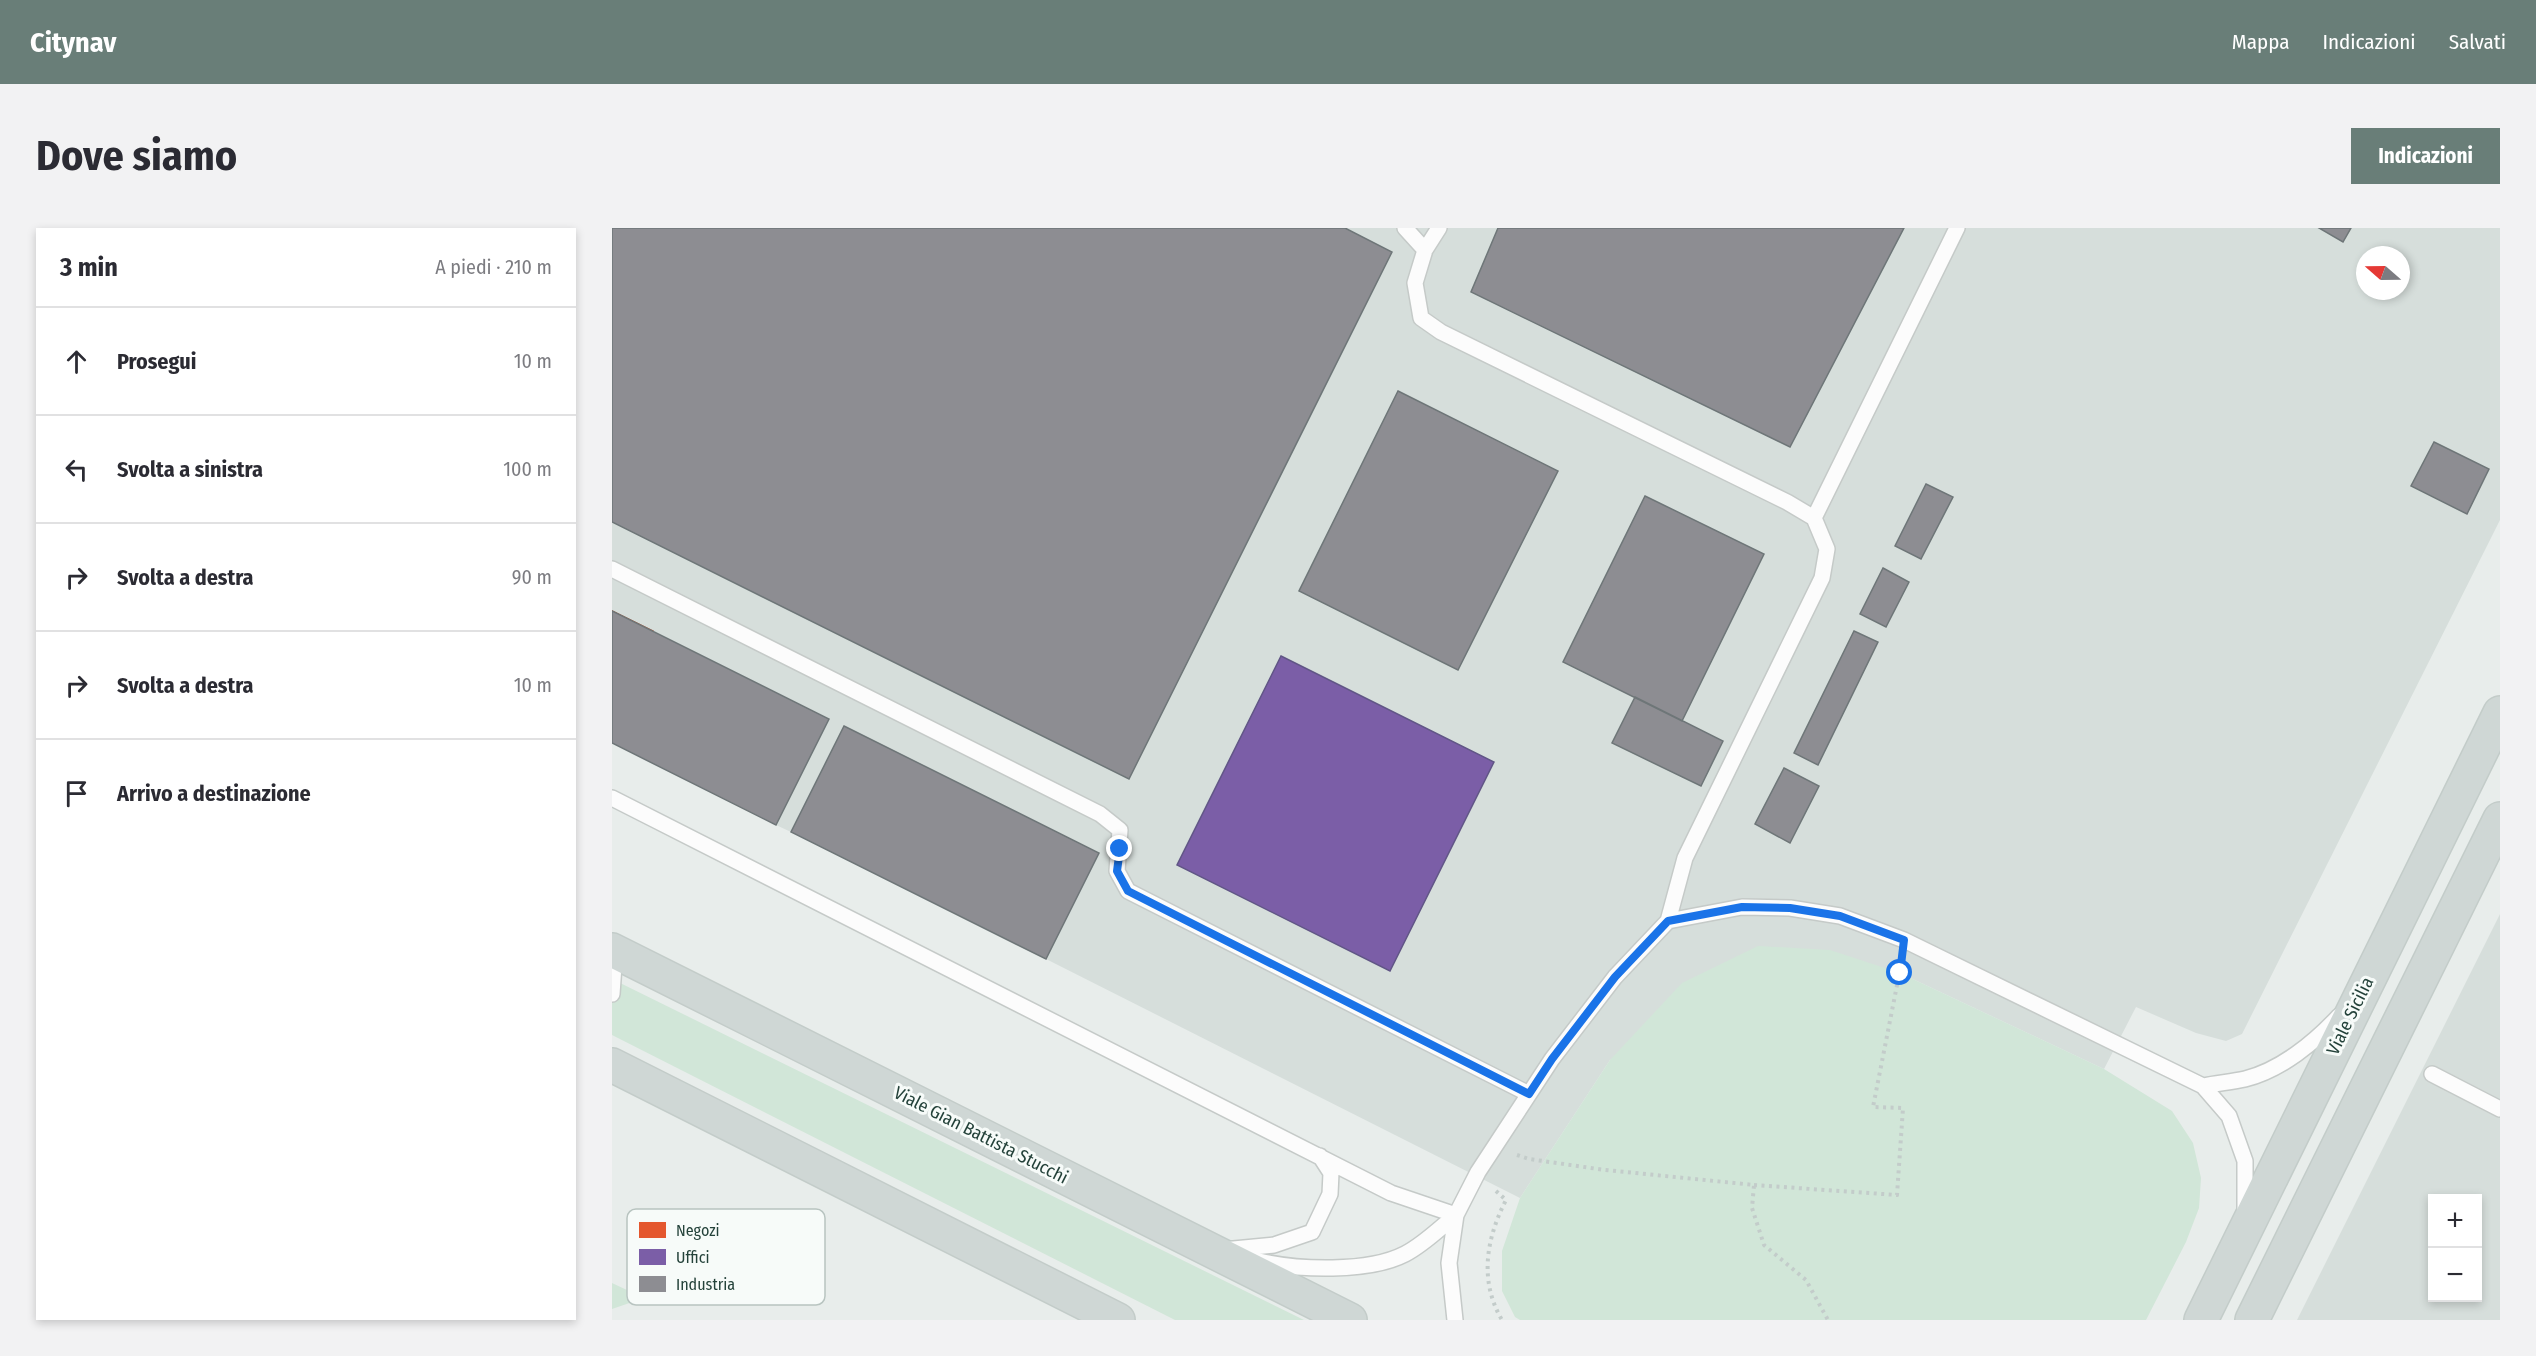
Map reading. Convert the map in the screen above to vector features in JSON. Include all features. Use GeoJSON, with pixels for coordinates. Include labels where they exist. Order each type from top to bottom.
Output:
{"type":"FeatureCollection","features":[{"type":"Feature","properties":{"kind":"main road","name":"Viale Sicilia"},"geometry":{"type":"LineString","coordinates":[[2201,1319],[2500,713]]}},
{"type":"Feature","properties":{"kind":"main road"},"geometry":{"type":"LineString","coordinates":[[2252,1320],[2500,819]]}},
{"type":"Feature","properties":{"kind":"main road","name":"Viale Gian Battista Stucchi"},"geometry":{"type":"LineString","coordinates":[[614,951],[1350,1320]]}},
{"type":"Feature","properties":{"kind":"main road"},"geometry":{"type":"LineString","coordinates":[[612,1065],[1118,1320]]}},
{"type":"Feature","properties":{"kind":"main road"},"geometry":{"type":"LineString","coordinates":[[2258,1320],[2286,1254]]}},
{"type":"Feature","properties":{"kind":"lane"},"geometry":{"type":"LineString","coordinates":[[1405,228],[1425,250]]}},
{"type":"Feature","properties":{"kind":"lane"},"geometry":{"type":"LineString","coordinates":[[1439,228],[1425,250],[1415,283],[1421,318],[1441,332],[1787,502],[1814,518],[1827,549],[1822,578],[1685,858],[1668,921],[1615,977],[1552,1059],[1474,1180],[1456,1215],[1449,1263],[1455,1320]]}},
{"type":"Feature","properties":{"kind":"lane"},"geometry":{"type":"LineString","coordinates":[[1814,518],[1957,228]]}},
{"type":"Feature","properties":{"kind":"lane"},"geometry":{"type":"LineString","coordinates":[[612,569],[1100,814],[1120,830],[1117,871],[1128,891],[1529,1094]]}},
{"type":"Feature","properties":{"kind":"lane"},"geometry":{"type":"LineString","coordinates":[[612,798],[1391,1193],[1456,1215]]}},
{"type":"Feature","properties":{"kind":"lane"},"geometry":{"type":"LineString","coordinates":[[1668,921],[1742,907],[1790,908],[1840,916],[1904,940],[2203,1086],[2229,1116],[2245,1161],[2246,1208],[2224,1273]]}},
{"type":"Feature","properties":{"kind":"lane"},"geometry":{"type":"LineString","coordinates":[[612,994],[615,977],[614,951]]}},
{"type":"Feature","properties":{"kind":"lane"},"geometry":{"type":"LineString","coordinates":[[2203,1086],[2246,1079],[2266,1072],[2326,1030],[2363,989]]}},
{"type":"Feature","properties":{"kind":"lane"},"geometry":{"type":"LineString","coordinates":[[2432,1074],[2500,1109]]}},
{"type":"Feature","properties":{"kind":"lane"},"geometry":{"type":"LineString","coordinates":[[1211,1251],[1274,1245],[1312,1232],[1330,1194],[1331,1173],[1320,1155]]}},
{"type":"Feature","properties":{"kind":"lane"},"geometry":{"type":"LineString","coordinates":[[1211,1251],[1274,1264],[1319,1268],[1363,1267],[1404,1254],[1456,1215]]}},
{"type":"Feature","properties":{"kind":"path"},"geometry":{"type":"LineString","coordinates":[[1495,1147],[1540,1161],[1605,1170],[1754,1185],[1897,1195],[1903,1108],[1873,1107],[1900,973],[1904,940]]}},
{"type":"Feature","properties":{"kind":"path"},"geometry":{"type":"LineString","coordinates":[[1474,1180],[1492,1188],[1506,1200],[1489,1239],[1486,1266],[1494,1306],[1502,1320]]}},
{"type":"Feature","properties":{"kind":"path"},"geometry":{"type":"LineString","coordinates":[[1754,1185],[1752,1208],[1764,1245],[1806,1280],[1828,1320]]}},
{"type":"Feature","properties":{"kind":"shaded area"},"geometry":{"type":"Polygon","coordinates":[[[612,228],[2500,228],[2500,520],[2242,1034],[2226,1041],[2196,1033],[2136,1007],[2104,1069],[1900,973],[1610,1060],[1520,1198],[1046,959],[1098,853],[844,726],[791,832],[776,825],[829,719],[612,611],[612,228]]]}},
{"type":"Feature","properties":{"kind":"shaded area"},"geometry":{"type":"Polygon","coordinates":[[[2500,914],[2500,1320],[2297,1320],[2500,914]]]}},
{"type":"Feature","properties":{"kind":"green space"},"geometry":{"type":"Polygon","coordinates":[[[1758,946],[1830,950],[1900,973],[2104,1069],[2172,1111],[2193,1143],[2201,1178],[2199,1208],[2186,1242],[2146,1320],[1520,1320],[1515,1317],[1502,1291],[1502,1251],[1520,1198],[1610,1060],[1682,983],[1758,946]]]}},
{"type":"Feature","properties":{"kind":"green space"},"geometry":{"type":"Polygon","coordinates":[[[612,979],[1304,1320],[1175,1320],[612,1035],[612,979]]]}},
{"type":"Feature","properties":{"kind":"green space"},"geometry":{"type":"Polygon","coordinates":[[[612,1283],[627,1290],[627,1304],[612,1309],[612,1283]]]}},
{"type":"Feature","properties":{"kind":"building: Negozi"},"geometry":{"type":"Polygon","coordinates":[[[612,611],[653,631],[612,713],[612,611]]]}},
{"type":"Feature","properties":{"kind":"building: Uffici"},"geometry":{"type":"Polygon","coordinates":[[[1281,656],[1494,762],[1390,971],[1177,865],[1281,656]]]}},
{"type":"Feature","properties":{"kind":"building: Industria"},"geometry":{"type":"Polygon","coordinates":[[[612,228],[1345,228],[1392,252],[1129,779],[612,522],[612,228]]]}},
{"type":"Feature","properties":{"kind":"building: Industria"},"geometry":{"type":"Polygon","coordinates":[[[1498,228],[1904,228],[1790,447],[1471,292],[1498,228]]]}},
{"type":"Feature","properties":{"kind":"building: Industria"},"geometry":{"type":"Polygon","coordinates":[[[2319,228],[2351,228],[2343,242],[2319,228]]]}},
{"type":"Feature","properties":{"kind":"building: Industria"},"geometry":{"type":"Polygon","coordinates":[[[1398,391],[1558,471],[1458,670],[1299,591],[1398,391]]]}},
{"type":"Feature","properties":{"kind":"building: Industria"},"geometry":{"type":"Polygon","coordinates":[[[2434,442],[2489,469],[2467,514],[2411,486],[2434,442]]]}},
{"type":"Feature","properties":{"kind":"building: Industria"},"geometry":{"type":"Polygon","coordinates":[[[1926,484],[1953,497],[1921,559],[1895,546],[1926,484]]]}},
{"type":"Feature","properties":{"kind":"building: Industria"},"geometry":{"type":"Polygon","coordinates":[[[1645,496],[1764,554],[1682,721],[1563,662],[1645,496]]]}},
{"type":"Feature","properties":{"kind":"building: Industria"},"geometry":{"type":"Polygon","coordinates":[[[1883,568],[1909,582],[1886,627],[1860,614],[1883,568]]]}},
{"type":"Feature","properties":{"kind":"building: Industria"},"geometry":{"type":"Polygon","coordinates":[[[612,611],[829,719],[776,825],[612,743],[612,611]]]}},
{"type":"Feature","properties":{"kind":"building: Industria"},"geometry":{"type":"Polygon","coordinates":[[[1854,631],[1878,642],[1818,765],[1794,753],[1854,631]]]}},
{"type":"Feature","properties":{"kind":"building: Industria"},"geometry":{"type":"Polygon","coordinates":[[[1635,697],[1723,741],[1701,786],[1612,743],[1635,697]]]}},
{"type":"Feature","properties":{"kind":"building: Industria"},"geometry":{"type":"Polygon","coordinates":[[[844,726],[1099,853],[1046,959],[791,832],[844,726]]]}},
{"type":"Feature","properties":{"kind":"building: Industria"},"geometry":{"type":"Polygon","coordinates":[[[1784,768],[1819,786],[1790,843],[1755,824],[1784,768]]]}},
{"type":"Feature","properties":{"kind":"route"},"geometry":{"type":"LineString","coordinates":[[1120,849],[1117,871],[1128,891],[1529,1094],[1552,1059],[1615,977],[1668,921],[1742,907],[1790,908],[1840,916],[1904,940],[1900,973]]}}]}
